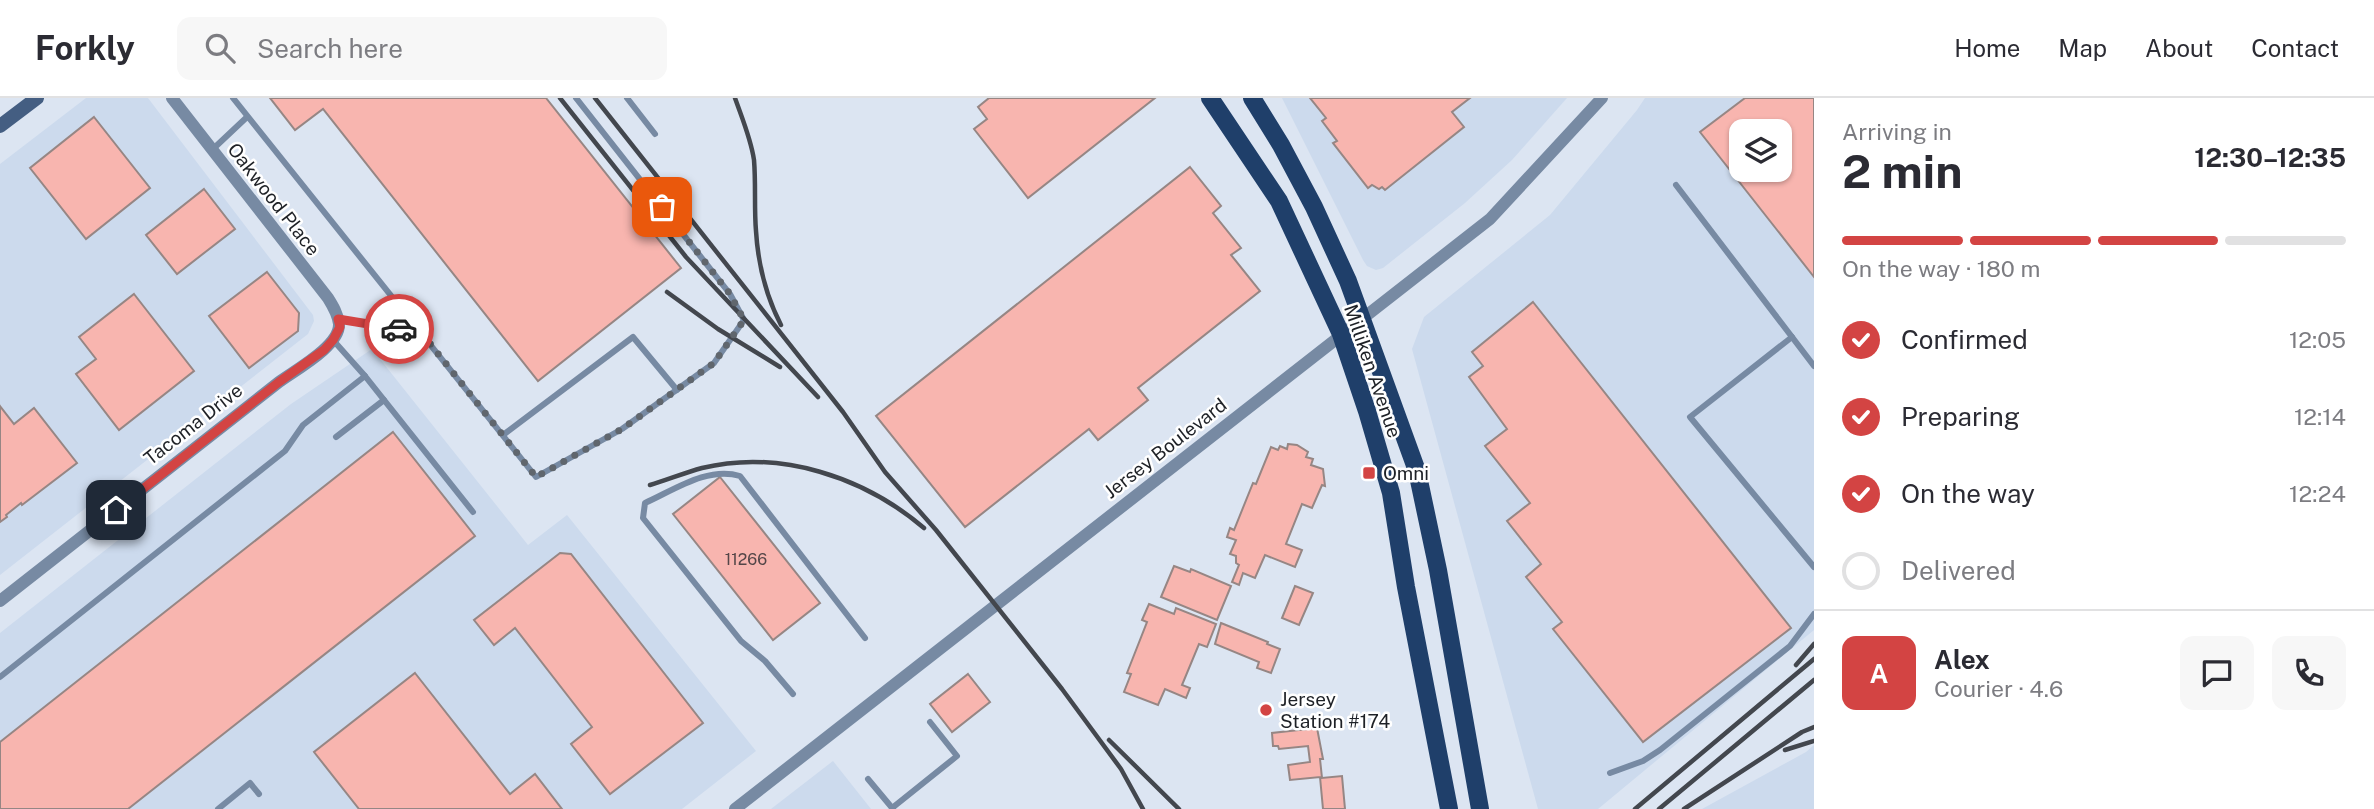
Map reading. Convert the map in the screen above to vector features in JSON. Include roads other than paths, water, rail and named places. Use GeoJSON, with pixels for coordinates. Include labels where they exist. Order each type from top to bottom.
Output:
{"type":"FeatureCollection","features":[{"type":"Feature","properties":{"kind":"main road"},"geometry":{"type":"LineString","coordinates":[[0,126],[37,98]]}},
{"type":"Feature","properties":{"kind":"main road","name":"Milliken Avenue"},"geometry":{"type":"LineString","coordinates":[[1210,98],[1279,201],[1341,334],[1367,411],[1391,493],[1406,587],[1449,809]]}},
{"type":"Feature","properties":{"kind":"main road","name":"Milliken Avenue"},"geometry":{"type":"LineString","coordinates":[[1252,98],[1314,207],[1363,317],[1417,471],[1438,570],[1480,809]]}},
{"type":"Feature","properties":{"kind":"street","name":"Oakwood Place"},"geometry":{"type":"LineString","coordinates":[[172,98],[328,298],[337,313],[339,323]]}},
{"type":"Feature","properties":{"kind":"street","name":"Jersey Boulevard"},"geometry":{"type":"LineString","coordinates":[[735,809],[1490,219],[1602,98]]}},
{"type":"Feature","properties":{"kind":"street","name":"Tacoma Drive"},"geometry":{"type":"LineString","coordinates":[[0,601],[279,382],[324,350],[333,340],[339,323]]}},
{"type":"Feature","properties":{"kind":"lane"},"geometry":{"type":"LineString","coordinates":[[233,98],[536,477],[622,429],[714,363],[744,320],[730,294],[576,98]]}},
{"type":"Feature","properties":{"kind":"lane"},"geometry":{"type":"LineString","coordinates":[[627,98],[655,134]]}},
{"type":"Feature","properties":{"kind":"lane"},"geometry":{"type":"LineString","coordinates":[[211,150],[247,117]]}},
{"type":"Feature","properties":{"kind":"lane"},"geometry":{"type":"LineString","coordinates":[[1676,185],[1814,366]]}},
{"type":"Feature","properties":{"kind":"lane"},"geometry":{"type":"LineString","coordinates":[[339,323],[420,331]]}},
{"type":"Feature","properties":{"kind":"lane"},"geometry":{"type":"LineString","coordinates":[[503,435],[633,337],[677,390]]}},
{"type":"Feature","properties":{"kind":"lane"},"geometry":{"type":"LineString","coordinates":[[1792,337],[1690,417],[1814,566]]}},
{"type":"Feature","properties":{"kind":"lane"},"geometry":{"type":"LineString","coordinates":[[333,340],[473,512]]}},
{"type":"Feature","properties":{"kind":"lane"},"geometry":{"type":"LineString","coordinates":[[0,677],[285,451],[303,425],[365,376]]}},
{"type":"Feature","properties":{"kind":"lane"},"geometry":{"type":"LineString","coordinates":[[336,437],[384,400]]}},
{"type":"Feature","properties":{"kind":"lane"},"geometry":{"type":"LineString","coordinates":[[793,694],[765,661],[741,641],[650,527],[643,517],[645,503],[712,473],[727,472],[740,477],[865,638]]}},
{"type":"Feature","properties":{"kind":"lane"},"geometry":{"type":"LineString","coordinates":[[1610,773],[1643,761],[1660,750],[1790,646],[1814,614]]}},
{"type":"Feature","properties":{"kind":"lane"},"geometry":{"type":"LineString","coordinates":[[868,779],[892,808],[957,756],[930,722]]}},
{"type":"Feature","properties":{"kind":"lane"},"geometry":{"type":"LineString","coordinates":[[218,809],[250,783],[259,794]]}},
{"type":"Feature","properties":{"kind":"railway"},"geometry":{"type":"LineString","coordinates":[[560,98],[686,257],[818,397]]}},
{"type":"Feature","properties":{"kind":"railway"},"geometry":{"type":"LineString","coordinates":[[595,98],[843,412],[885,472],[936,530],[1062,689],[1121,769],[1143,809]]}},
{"type":"Feature","properties":{"kind":"railway"},"geometry":{"type":"LineString","coordinates":[[735,98],[749,136],[754,160],[755,222],[761,268],[771,303],[781,325]]}},
{"type":"Feature","properties":{"kind":"railway"},"geometry":{"type":"LineString","coordinates":[[667,292],[718,329],[780,367]]}},
{"type":"Feature","properties":{"kind":"railway"},"geometry":{"type":"LineString","coordinates":[[650,485],[702,468],[731,463],[791,465],[820,472],[875,494],[924,528]]}},
{"type":"Feature","properties":{"kind":"railway"},"geometry":{"type":"LineString","coordinates":[[1796,665],[1814,644]]}},
{"type":"Feature","properties":{"kind":"railway"},"geometry":{"type":"LineString","coordinates":[[1635,809],[1814,659]]}},
{"type":"Feature","properties":{"kind":"railway"},"geometry":{"type":"LineString","coordinates":[[1659,809],[1814,680]]}},
{"type":"Feature","properties":{"kind":"railway"},"geometry":{"type":"LineString","coordinates":[[1684,809],[1802,732],[1814,727]]}},
{"type":"Feature","properties":{"kind":"railway"},"geometry":{"type":"LineString","coordinates":[[1109,740],[1179,809]]}},
{"type":"Feature","properties":{"kind":"railway"},"geometry":{"type":"LineString","coordinates":[[1785,750],[1814,741]]}},
{"type":"Feature","properties":{"kind":"place","name":"Omni"},"geometry":{"type":"Point","coordinates":[1369,473]}},
{"type":"Feature","properties":{"kind":"place","name":"Jersey Station #174"},"geometry":{"type":"Point","coordinates":[1266,710]}}]}
